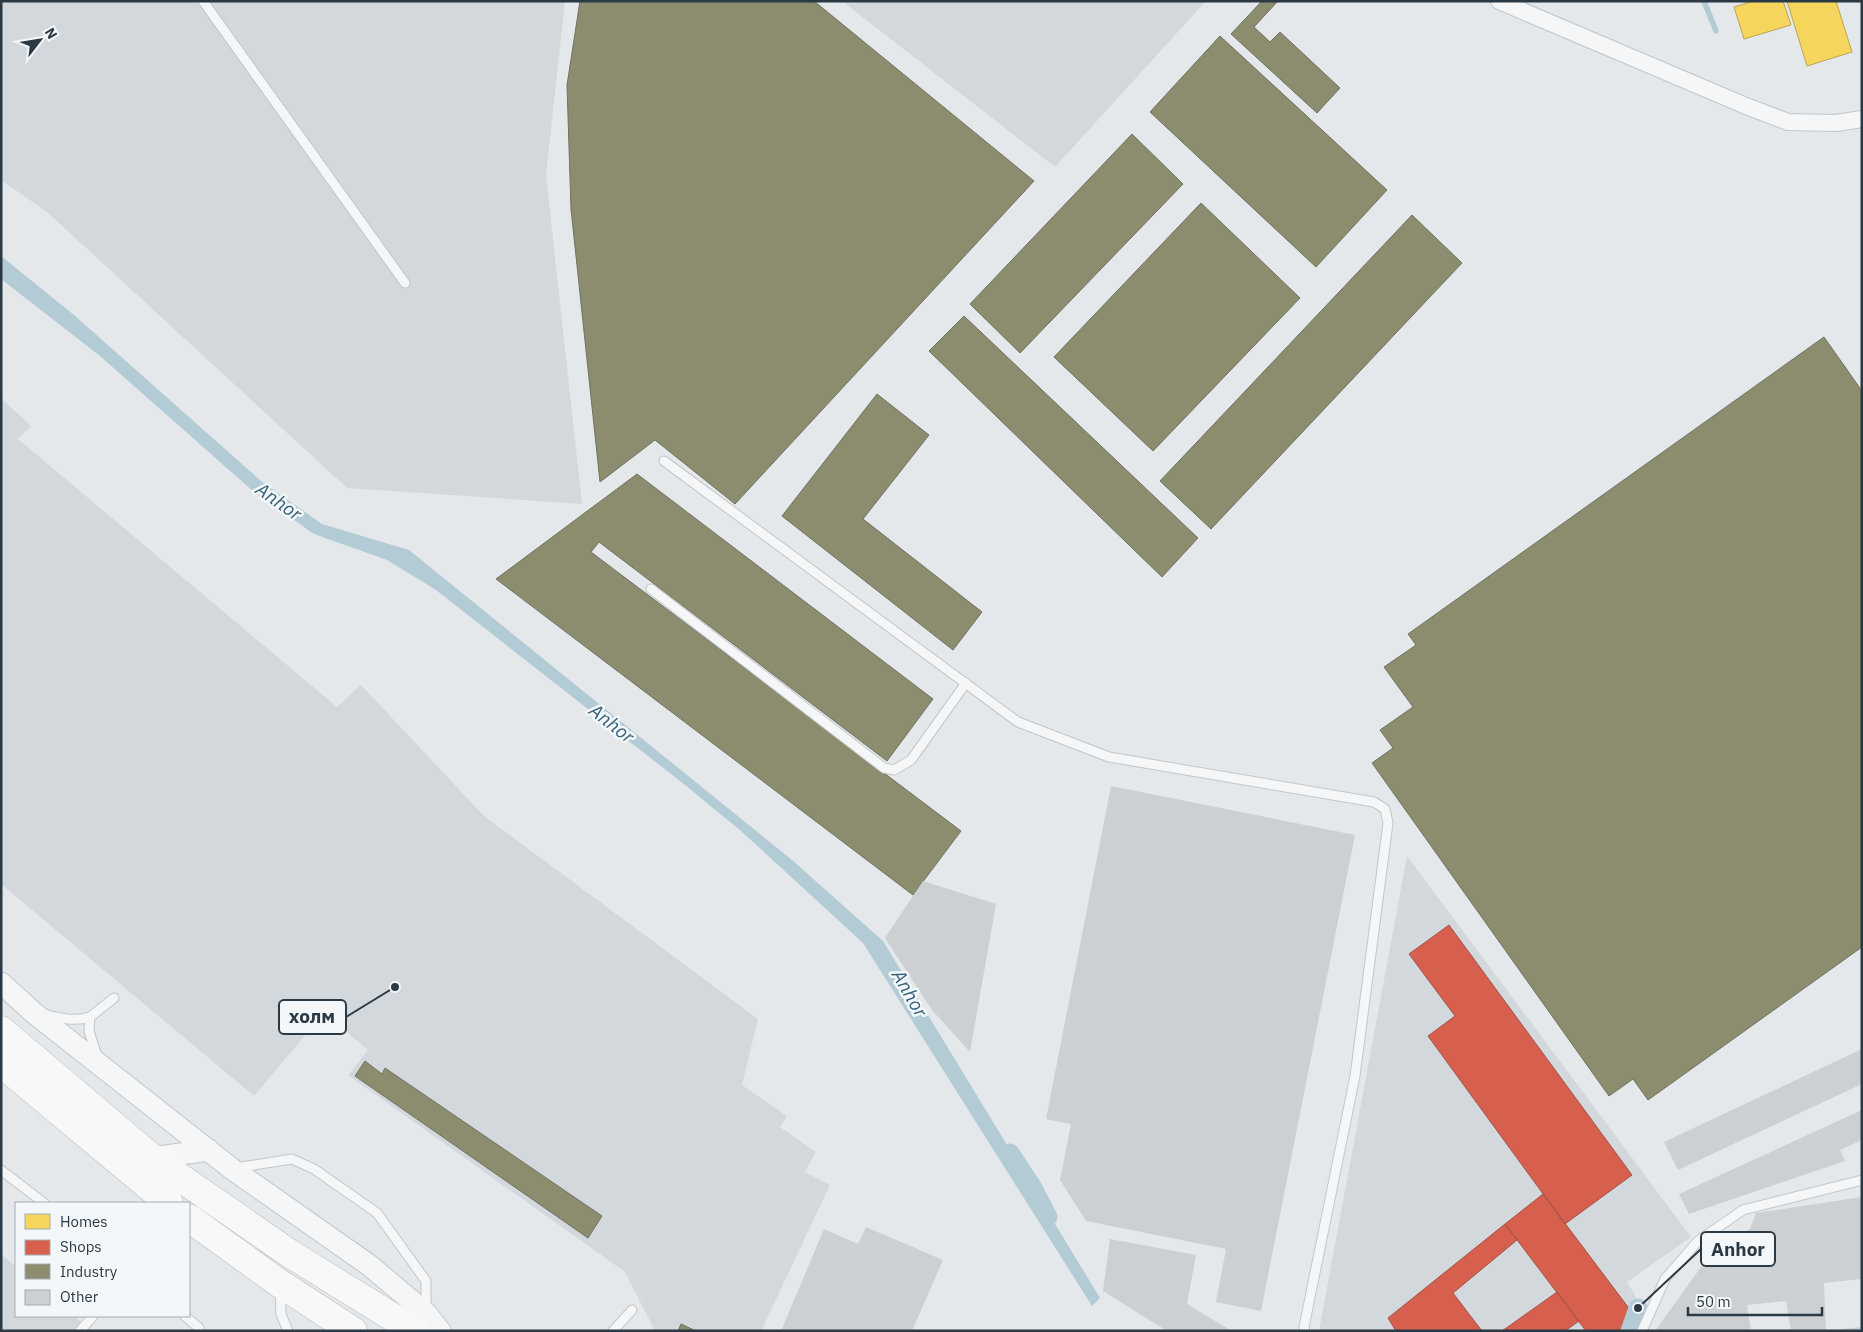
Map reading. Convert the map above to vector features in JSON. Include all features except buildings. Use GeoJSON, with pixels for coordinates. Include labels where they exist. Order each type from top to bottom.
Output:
{"type":"FeatureCollection","features":[{"type":"Feature","properties":{"kind":"highway"},"geometry":{"type":"LineString","coordinates":[[1,1030],[152,1158],[289,1253],[421,1322]]}},
{"type":"Feature","properties":{"kind":"highway"},"geometry":{"type":"LineString","coordinates":[[1,1063],[168,1202]]}},
{"type":"Feature","properties":{"kind":"highway"},"geometry":{"type":"LineString","coordinates":[[190,1219],[279,1283],[353,1331]]}},
{"type":"Feature","properties":{"kind":"street"},"geometry":{"type":"LineString","coordinates":[[1499,1],[1788,122],[1836,123],[1862,120]]}},
{"type":"Feature","properties":{"kind":"street"},"geometry":{"type":"LineString","coordinates":[[1,983],[34,1012],[232,1169],[369,1265],[421,1322],[440,1331]]}},
{"type":"Feature","properties":{"kind":"street"},"geometry":{"type":"LineString","coordinates":[[152,1158],[209,1150]]}},
{"type":"Feature","properties":{"kind":"lane"},"geometry":{"type":"LineString","coordinates":[[203,1],[405,283]]}},
{"type":"Feature","properties":{"kind":"lane"},"geometry":{"type":"LineString","coordinates":[[664,461],[1018,722],[1109,757],[1374,802],[1385,809],[1388,823],[1355,1076],[1304,1327],[1305,1331]]}},
{"type":"Feature","properties":{"kind":"lane"},"geometry":{"type":"LineString","coordinates":[[651,589],[884,768],[894,770],[910,760],[966,683]]}},
{"type":"Feature","properties":{"kind":"lane"},"geometry":{"type":"LineString","coordinates":[[34,1012],[70,1020],[90,1017],[114,998]]}},
{"type":"Feature","properties":{"kind":"lane"},"geometry":{"type":"LineString","coordinates":[[90,1017],[92,1046],[100,1063]]}},
{"type":"Feature","properties":{"kind":"lane"},"geometry":{"type":"LineString","coordinates":[[232,1169],[292,1159],[314,1169],[376,1213],[426,1281],[421,1322]]}},
{"type":"Feature","properties":{"kind":"lane"},"geometry":{"type":"LineString","coordinates":[[1,1170],[43,1202]]}},
{"type":"Feature","properties":{"kind":"lane"},"geometry":{"type":"LineString","coordinates":[[1642,1331],[1666,1279],[1698,1242],[1743,1210],[1862,1180]]}},
{"type":"Feature","properties":{"kind":"lane"},"geometry":{"type":"LineString","coordinates":[[279,1283],[281,1314],[288,1331]]}},
{"type":"Feature","properties":{"kind":"lane"},"geometry":{"type":"LineString","coordinates":[[613,1331],[632,1310]]}},
{"type":"Feature","properties":{"kind":"lane"},"geometry":{"type":"LineString","coordinates":[[80,1331],[92,1317]]}},
{"type":"Feature","properties":{"kind":"lane"},"geometry":{"type":"LineString","coordinates":[[186,1317],[199,1328]]}},
{"type":"Feature","properties":{"kind":"shaded area"},"geometry":{"type":"Polygon","coordinates":[[[1,1],[565,1],[546,175],[582,504],[347,488],[47,212],[1,180],[1,1]]]}},
{"type":"Feature","properties":{"kind":"shaded area"},"geometry":{"type":"Polygon","coordinates":[[[842,1],[1206,1],[1055,167],[842,1]]]}},
{"type":"Feature","properties":{"kind":"shaded area"},"geometry":{"type":"Polygon","coordinates":[[[1,398],[31,426],[18,439],[337,707],[361,685],[484,816],[758,1019],[742,1085],[787,1116],[780,1127],[816,1152],[805,1172],[830,1185],[761,1331],[655,1331],[625,1272],[348,1075],[368,1050],[324,1013],[254,1096],[1,884],[1,398]]]}},
{"type":"Feature","properties":{"kind":"shaded area"},"geometry":{"type":"Polygon","coordinates":[[[1407,856],[1691,1237],[1627,1282],[1651,1322],[1646,1331],[1319,1331],[1407,856]]]}},
{"type":"Feature","properties":{"kind":"shaded area"},"geometry":{"type":"Polygon","coordinates":[[[1,1254],[15,1266],[15,1317],[75,1317],[91,1331],[1,1331],[1,1254]]]}},
{"type":"Feature","properties":{"kind":"water"},"geometry":{"type":"Polygon","coordinates":[[[1,256],[74,315],[261,481],[322,524],[409,550],[792,860],[883,941],[1100,1298],[1092,1306],[863,943],[741,831],[436,590],[387,560],[314,534],[254,492],[100,356],[1,279],[1,256]]]}},
{"type":"Feature","properties":{"kind":"waterway"},"geometry":{"type":"LineString","coordinates":[[1704,1],[1716,31]]}},
{"type":"Feature","properties":{"kind":"waterway","name":"Anhor"},"geometry":{"type":"LineString","coordinates":[[1010,1153],[1033,1188],[1048,1217]]}},
{"type":"Feature","properties":{"kind":"waterway","name":"Anhor"},"geometry":{"type":"LineString","coordinates":[[1630,1331],[1638,1308]]}},
{"type":"Feature","properties":{"kind":"place","name":"холм"},"geometry":{"type":"Point","coordinates":[395,987]}},
{"type":"Feature","properties":{"kind":"place","name":"Anhor"},"geometry":{"type":"Point","coordinates":[1638,1308]}}]}
